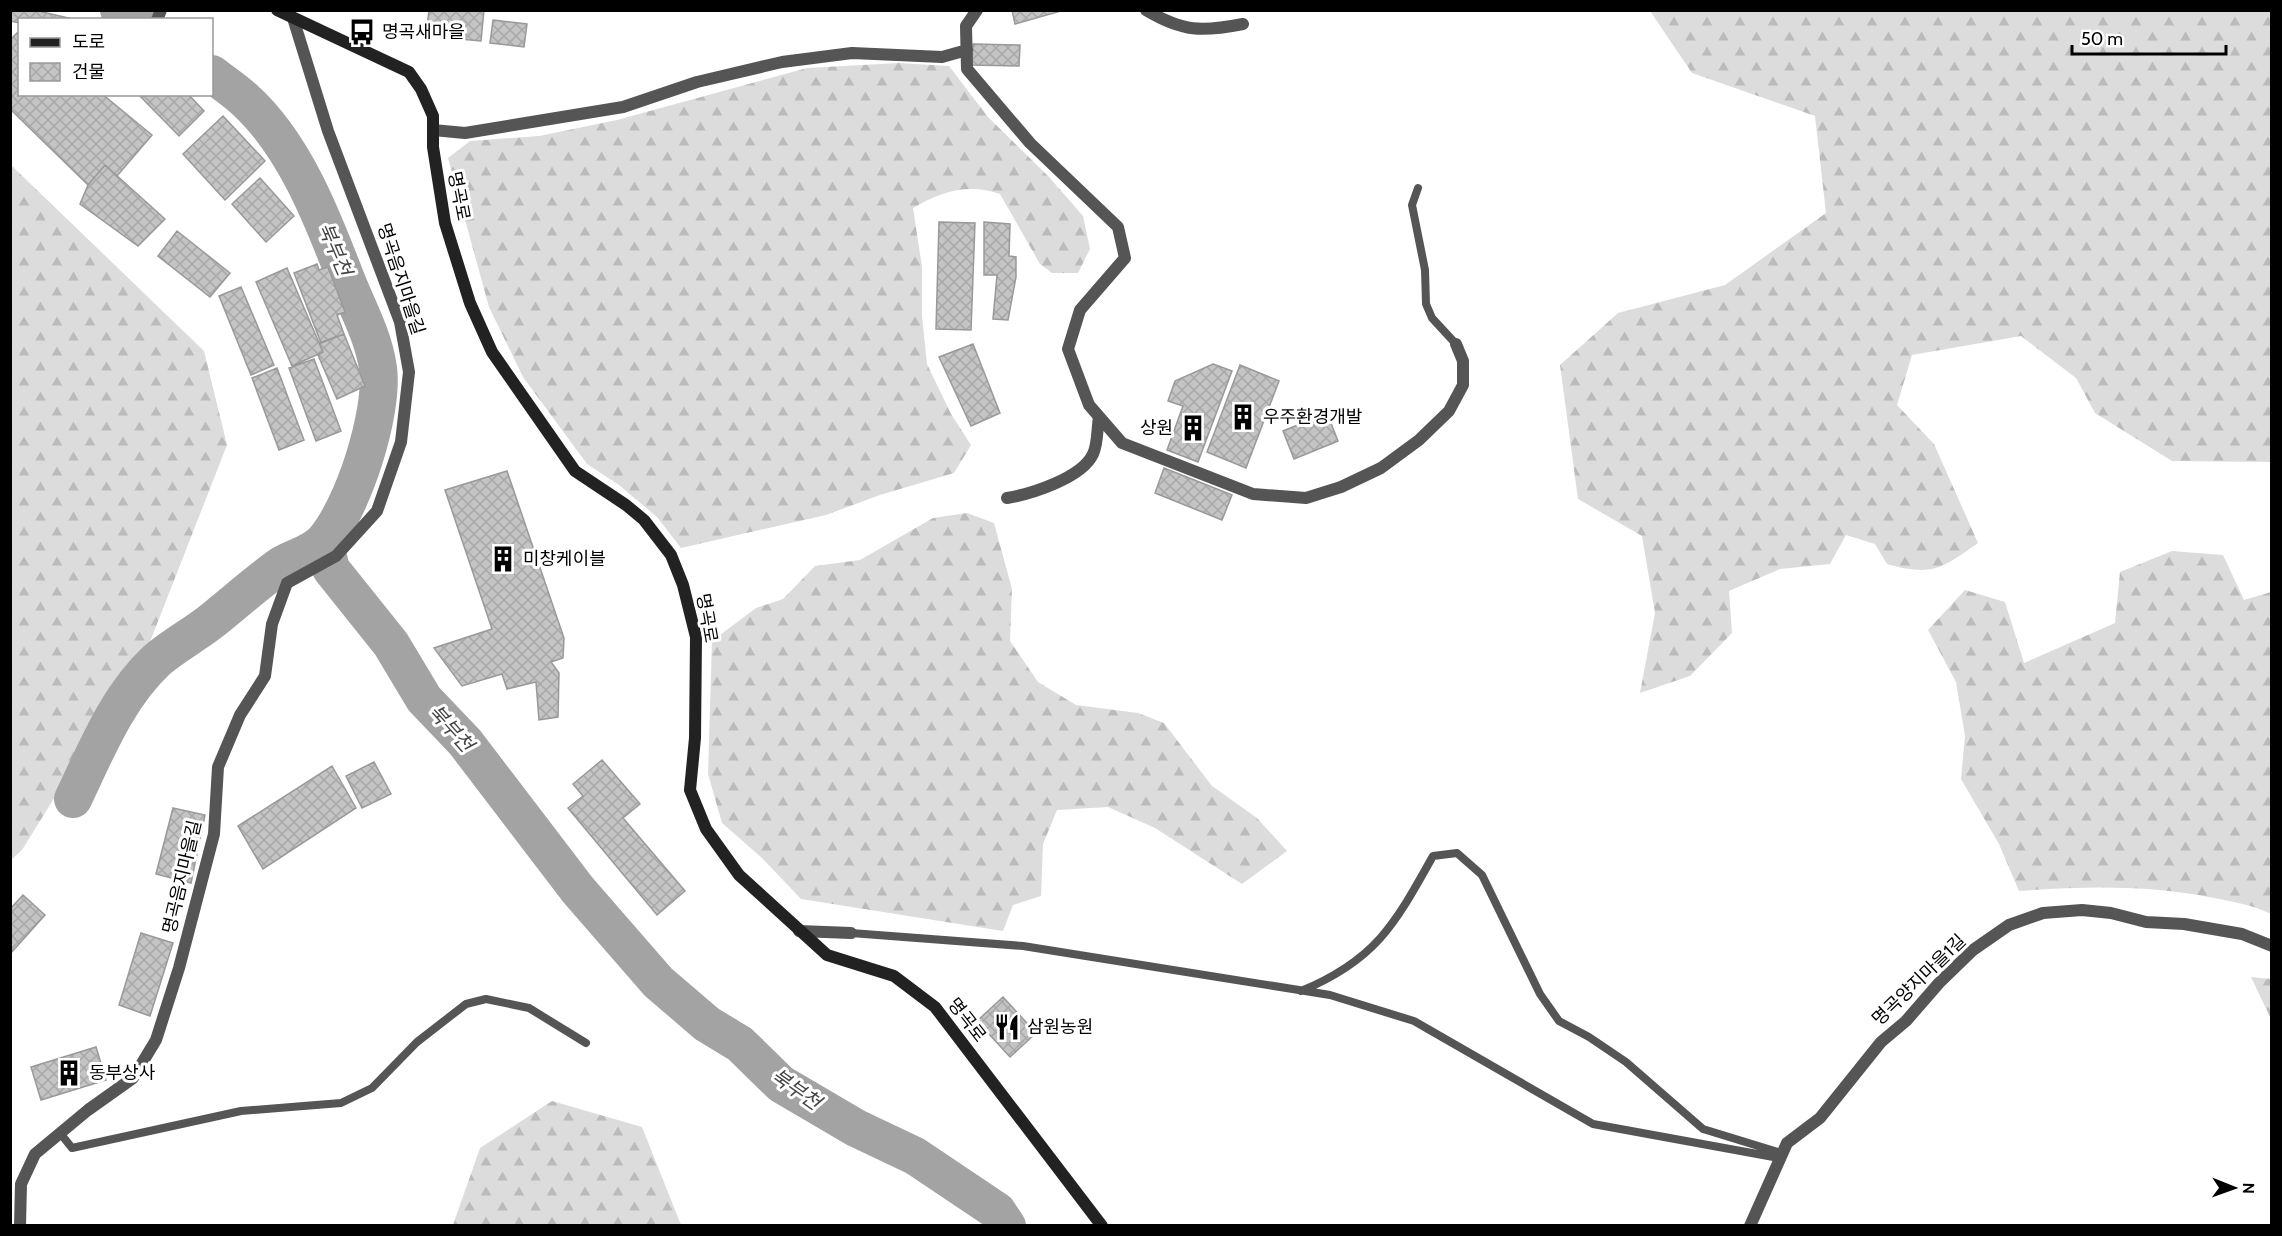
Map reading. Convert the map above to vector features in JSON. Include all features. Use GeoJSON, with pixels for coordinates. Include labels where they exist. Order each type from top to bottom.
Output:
{"type":"FeatureCollection","features":[{"type":"Feature","properties":{"kind":"main road","name":"명곡로"},"geometry":{"type":"LineString","coordinates":[[277,10],[408,72],[421,89],[434,116],[437,178],[445,223],[470,303],[492,352],[575,471],[626,505],[644,520],[671,555],[683,585],[696,637],[695,738],[690,790],[706,829],[739,875],[799,932],[827,955],[894,976],[935,1007],[1102,1226]]}},
{"type":"Feature","properties":{"kind":"street"},"geometry":{"type":"LineString","coordinates":[[977,10],[966,26],[967,69],[993,102],[1038,151],[1118,227],[1125,258],[1080,310],[1068,349],[1089,405],[1122,442],[1253,494],[1306,498],[1341,487],[1381,468],[1419,440],[1449,411],[1463,385],[1463,362],[1456,344]]}},
{"type":"Feature","properties":{"kind":"street"},"geometry":{"type":"LineString","coordinates":[[1146,10],[1167,23],[1206,31],[1243,24]]}},
{"type":"Feature","properties":{"kind":"street","name":"명곡음지마을길"},"geometry":{"type":"LineString","coordinates":[[20,1226],[21,1184],[35,1154],[133,1078],[156,1040],[179,968],[214,834],[218,767],[240,715],[265,676],[272,624],[286,583],[336,556],[376,512],[401,442],[409,372],[400,322],[328,131],[293,18]]}},
{"type":"Feature","properties":{"kind":"street"},"geometry":{"type":"LineString","coordinates":[[433,130],[465,133],[623,106],[698,82],[782,62],[852,53],[942,57],[967,50]]}},
{"type":"Feature","properties":{"kind":"street"},"geometry":{"type":"LineString","coordinates":[[1007,498],[1028,495],[1068,478],[1093,455],[1099,417]]}},
{"type":"Feature","properties":{"kind":"street","name":"명곡양지마을1길"},"geometry":{"type":"LineString","coordinates":[[1750,1226],[1787,1143],[1820,1118],[1881,1042],[1906,1021],[1939,983],[1973,950],[2009,925],[2043,913],[2082,910],[2111,913],[2146,922],[2184,924],[2242,934],[2271,946]]}},
{"type":"Feature","properties":{"kind":"street"},"geometry":{"type":"LineString","coordinates":[[799,932],[851,933]]}},
{"type":"Feature","properties":{"kind":"lane"},"geometry":{"type":"LineString","coordinates":[[1418,188],[1412,205],[1425,270],[1426,304],[1432,318],[1456,344]]}},
{"type":"Feature","properties":{"kind":"lane"},"geometry":{"type":"LineString","coordinates":[[1301,991],[1334,977],[1368,952],[1403,910],[1433,856],[1457,853],[1482,875],[1540,994],[1559,1021],[1589,1037],[1626,1062],[1703,1129],[1780,1156]]}},
{"type":"Feature","properties":{"kind":"lane"},"geometry":{"type":"LineString","coordinates":[[851,933],[1023,946],[1330,995],[1414,1020],[1593,1124],[1780,1156]]}},
{"type":"Feature","properties":{"kind":"lane"},"geometry":{"type":"LineString","coordinates":[[60,1133],[72,1148],[241,1111],[341,1103],[372,1088],[417,1042],[466,1004],[486,999],[529,1008],[586,1043]]}},
{"type":"Feature","properties":{"kind":"green space"},"geometry":{"type":"Polygon","coordinates":[[[1650,11],[2271,11],[2271,462],[2172,461],[2095,413],[2076,378],[2021,336],[1912,355],[1897,405],[1934,444],[1978,543],[1946,564],[1927,570],[1916,570],[1887,564],[1875,544],[1846,535],[1830,564],[1780,569],[1729,591],[1732,633],[1690,676],[1640,693],[1655,613],[1642,536],[1578,499],[1560,365],[1618,313],[1725,285],[1826,213],[1815,116],[1692,73],[1650,11]]]}},
{"type":"Feature","properties":{"kind":"green space"},"geometry":{"type":"Polygon","coordinates":[[[899,63],[949,66],[988,117],[1049,177],[1083,216],[1090,249],[1078,273],[1052,273],[1040,264],[1000,194],[989,191],[955,190],[934,197],[913,208],[922,267],[922,316],[927,364],[951,414],[971,445],[954,473],[880,495],[826,515],[681,548],[657,517],[619,485],[587,464],[523,377],[489,307],[448,158],[470,141],[539,136],[617,120],[807,68],[899,63]]]}},
{"type":"Feature","properties":{"kind":"green space"},"geometry":{"type":"Polygon","coordinates":[[[11,165],[204,351],[227,445],[148,647],[22,850],[11,860],[11,165]]]}},
{"type":"Feature","properties":{"kind":"green space"},"geometry":{"type":"Polygon","coordinates":[[[967,513],[994,523],[1012,589],[1010,641],[1038,682],[1076,705],[1138,713],[1164,723],[1212,786],[1257,818],[1287,851],[1242,884],[1155,828],[1108,807],[1057,810],[1043,844],[1041,896],[1013,905],[1003,931],[801,899],[762,858],[722,823],[708,774],[712,641],[756,608],[783,599],[815,566],[860,560],[933,518],[967,513]]]}},
{"type":"Feature","properties":{"kind":"green space"},"geometry":{"type":"Polygon","coordinates":[[[2172,551],[2223,555],[2244,600],[2271,592],[2271,914],[2236,902],[2165,891],[2068,888],[2019,891],[1999,844],[1961,779],[1965,736],[1956,682],[1928,630],[1965,590],[2005,602],[2024,663],[2115,623],[2120,572],[2172,551]]]}},
{"type":"Feature","properties":{"kind":"green space"},"geometry":{"type":"Polygon","coordinates":[[[2251,977],[2271,979],[2271,1019],[2251,977]]]}},
{"type":"Feature","properties":{"kind":"green space"},"geometry":{"type":"Polygon","coordinates":[[[552,1101],[642,1127],[681,1225],[453,1225],[480,1148],[552,1101]]]}},
{"type":"Feature","properties":{"kind":"building"},"geometry":{"type":"Polygon","coordinates":[[[10,10],[34,10],[68,18],[18,18],[18,23],[10,21],[10,10]]]}},
{"type":"Feature","properties":{"kind":"building"},"geometry":{"type":"Polygon","coordinates":[[[429,10],[484,10],[481,41],[426,36],[429,10]]]}},
{"type":"Feature","properties":{"kind":"building"},"geometry":{"type":"Polygon","coordinates":[[[1012,10],[1061,10],[1061,11],[1015,24],[1012,10]]]}},
{"type":"Feature","properties":{"kind":"building"},"geometry":{"type":"Polygon","coordinates":[[[493,20],[527,24],[524,47],[490,43],[493,20]]]}},
{"type":"Feature","properties":{"kind":"building"},"geometry":{"type":"Polygon","coordinates":[[[18,34],[18,96],[104,96],[152,135],[117,176],[105,165],[88,185],[10,109],[10,40],[18,34]]]}},
{"type":"Feature","properties":{"kind":"building"},"geometry":{"type":"Polygon","coordinates":[[[973,44],[1020,45],[1019,66],[972,65],[973,44]]]}},
{"type":"Feature","properties":{"kind":"building"},"geometry":{"type":"Polygon","coordinates":[[[140,96],[190,96],[204,111],[179,136],[140,96]]]}},
{"type":"Feature","properties":{"kind":"building"},"geometry":{"type":"Polygon","coordinates":[[[223,116],[265,161],[225,200],[183,154],[223,116]]]}},
{"type":"Feature","properties":{"kind":"building"},"geometry":{"type":"Polygon","coordinates":[[[105,165],[165,219],[138,246],[80,204],[88,185],[105,165]]]}},
{"type":"Feature","properties":{"kind":"building"},"geometry":{"type":"Polygon","coordinates":[[[260,178],[294,216],[266,242],[232,204],[260,178]]]}},
{"type":"Feature","properties":{"kind":"building"},"geometry":{"type":"Polygon","coordinates":[[[939,222],[975,223],[971,330],[936,329],[939,222]]]}},
{"type":"Feature","properties":{"kind":"building"},"geometry":{"type":"Polygon","coordinates":[[[984,222],[1010,224],[1009,256],[1016,257],[1016,277],[1008,320],[993,319],[997,275],[984,275],[984,222]]]}},
{"type":"Feature","properties":{"kind":"building"},"geometry":{"type":"Polygon","coordinates":[[[177,231],[230,273],[210,297],[158,256],[177,231]]]}},
{"type":"Feature","properties":{"kind":"building"},"geometry":{"type":"Polygon","coordinates":[[[317,264],[319,270],[328,267],[345,312],[337,315],[344,334],[321,343],[294,273],[317,264]]]}},
{"type":"Feature","properties":{"kind":"building"},"geometry":{"type":"Polygon","coordinates":[[[287,268],[323,352],[292,366],[256,282],[287,268]]]}},
{"type":"Feature","properties":{"kind":"building"},"geometry":{"type":"Polygon","coordinates":[[[241,287],[274,365],[251,375],[219,296],[241,287]]]}},
{"type":"Feature","properties":{"kind":"building"},"geometry":{"type":"Polygon","coordinates":[[[344,334],[365,386],[337,399],[318,355],[323,352],[319,343],[344,334]]]}},
{"type":"Feature","properties":{"kind":"building"},"geometry":{"type":"Polygon","coordinates":[[[973,344],[1000,413],[971,426],[939,357],[973,344]]]}},
{"type":"Feature","properties":{"kind":"building"},"geometry":{"type":"Polygon","coordinates":[[[314,359],[341,431],[316,441],[289,368],[314,359]]]}},
{"type":"Feature","properties":{"kind":"building","name":"상원"},"geometry":{"type":"Polygon","coordinates":[[[1213,364],[1232,371],[1198,462],[1167,450],[1183,406],[1168,401],[1175,381],[1213,364]]]}},
{"type":"Feature","properties":{"kind":"building","name":"우주환경개발"},"geometry":{"type":"Polygon","coordinates":[[[1240,365],[1279,381],[1246,468],[1207,452],[1240,365]]]}},
{"type":"Feature","properties":{"kind":"building"},"geometry":{"type":"Polygon","coordinates":[[[277,368],[304,440],[279,450],[252,378],[277,368]]]}},
{"type":"Feature","properties":{"kind":"building"},"geometry":{"type":"Polygon","coordinates":[[[1327,413],[1338,441],[1294,459],[1283,431],[1327,413]]]}},
{"type":"Feature","properties":{"kind":"building"},"geometry":{"type":"Polygon","coordinates":[[[1164,468],[1232,495],[1222,520],[1155,493],[1164,468]]]}},
{"type":"Feature","properties":{"kind":"building","name":"미창케이블"},"geometry":{"type":"Polygon","coordinates":[[[507,471],[564,638],[563,658],[551,662],[559,673],[558,717],[539,720],[536,682],[507,689],[502,674],[462,686],[434,648],[492,629],[445,490],[507,471]]]}},
{"type":"Feature","properties":{"kind":"building"},"geometry":{"type":"Polygon","coordinates":[[[602,760],[640,804],[623,818],[685,891],[657,915],[568,808],[583,796],[573,784],[602,760]]]}},
{"type":"Feature","properties":{"kind":"building"},"geometry":{"type":"Polygon","coordinates":[[[374,762],[391,794],[362,808],[346,776],[374,762]]]}},
{"type":"Feature","properties":{"kind":"building"},"geometry":{"type":"Polygon","coordinates":[[[332,766],[356,808],[263,869],[238,826],[332,766]]]}},
{"type":"Feature","properties":{"kind":"building"},"geometry":{"type":"Polygon","coordinates":[[[173,808],[205,815],[191,883],[156,874],[173,808]]]}},
{"type":"Feature","properties":{"kind":"building"},"geometry":{"type":"Polygon","coordinates":[[[23,895],[45,915],[10,954],[10,909],[23,895]]]}},
{"type":"Feature","properties":{"kind":"building"},"geometry":{"type":"Polygon","coordinates":[[[141,933],[173,943],[150,1016],[119,1005],[141,933]]]}},
{"type":"Feature","properties":{"kind":"building","name":"삼원농원"},"geometry":{"type":"Polygon","coordinates":[[[1003,997],[1036,1033],[1010,1057],[977,1021],[1003,997]]]}},
{"type":"Feature","properties":{"kind":"building","name":"동부상사"},"geometry":{"type":"Polygon","coordinates":[[[96,1047],[106,1080],[41,1100],[31,1067],[96,1047]]]}},
{"type":"Feature","properties":{"kind":"waterway","name":"북부천"},"geometry":{"type":"LineString","coordinates":[[119,10],[139,18]]}},
{"type":"Feature","properties":{"kind":"waterway","name":"북부천"},"geometry":{"type":"LineString","coordinates":[[73,799],[119,708],[130,691],[157,660],[209,623],[280,566],[313,550],[323,542],[334,527],[355,484],[364,459],[376,409],[379,387],[378,368],[372,343],[326,228],[304,180],[277,136],[261,117],[240,96],[213,75]]}},
{"type":"Feature","properties":{"kind":"waterway","name":"북부천"},"geometry":{"type":"LineString","coordinates":[[324,541],[331,569],[391,644],[424,699],[465,742],[578,890],[658,982],[707,1024],[740,1044],[781,1084],[856,1128],[915,1156],[997,1211],[1007,1226]]}},
{"type":"Feature","properties":{"kind":"place","name":"명곡새마을"},"geometry":{"type":"Point","coordinates":[362,32]}},
{"type":"Feature","properties":{"kind":"place","name":"우주환경개발"},"geometry":{"type":"Point","coordinates":[1243,417]}},
{"type":"Feature","properties":{"kind":"place","name":"상원"},"geometry":{"type":"Point","coordinates":[1193,428]}},
{"type":"Feature","properties":{"kind":"place","name":"미창케이블"},"geometry":{"type":"Point","coordinates":[503,559]}},
{"type":"Feature","properties":{"kind":"place","name":"삼원농원"},"geometry":{"type":"Point","coordinates":[1007,1027]}},
{"type":"Feature","properties":{"kind":"place","name":"동부상사"},"geometry":{"type":"Point","coordinates":[69,1073]}}]}
